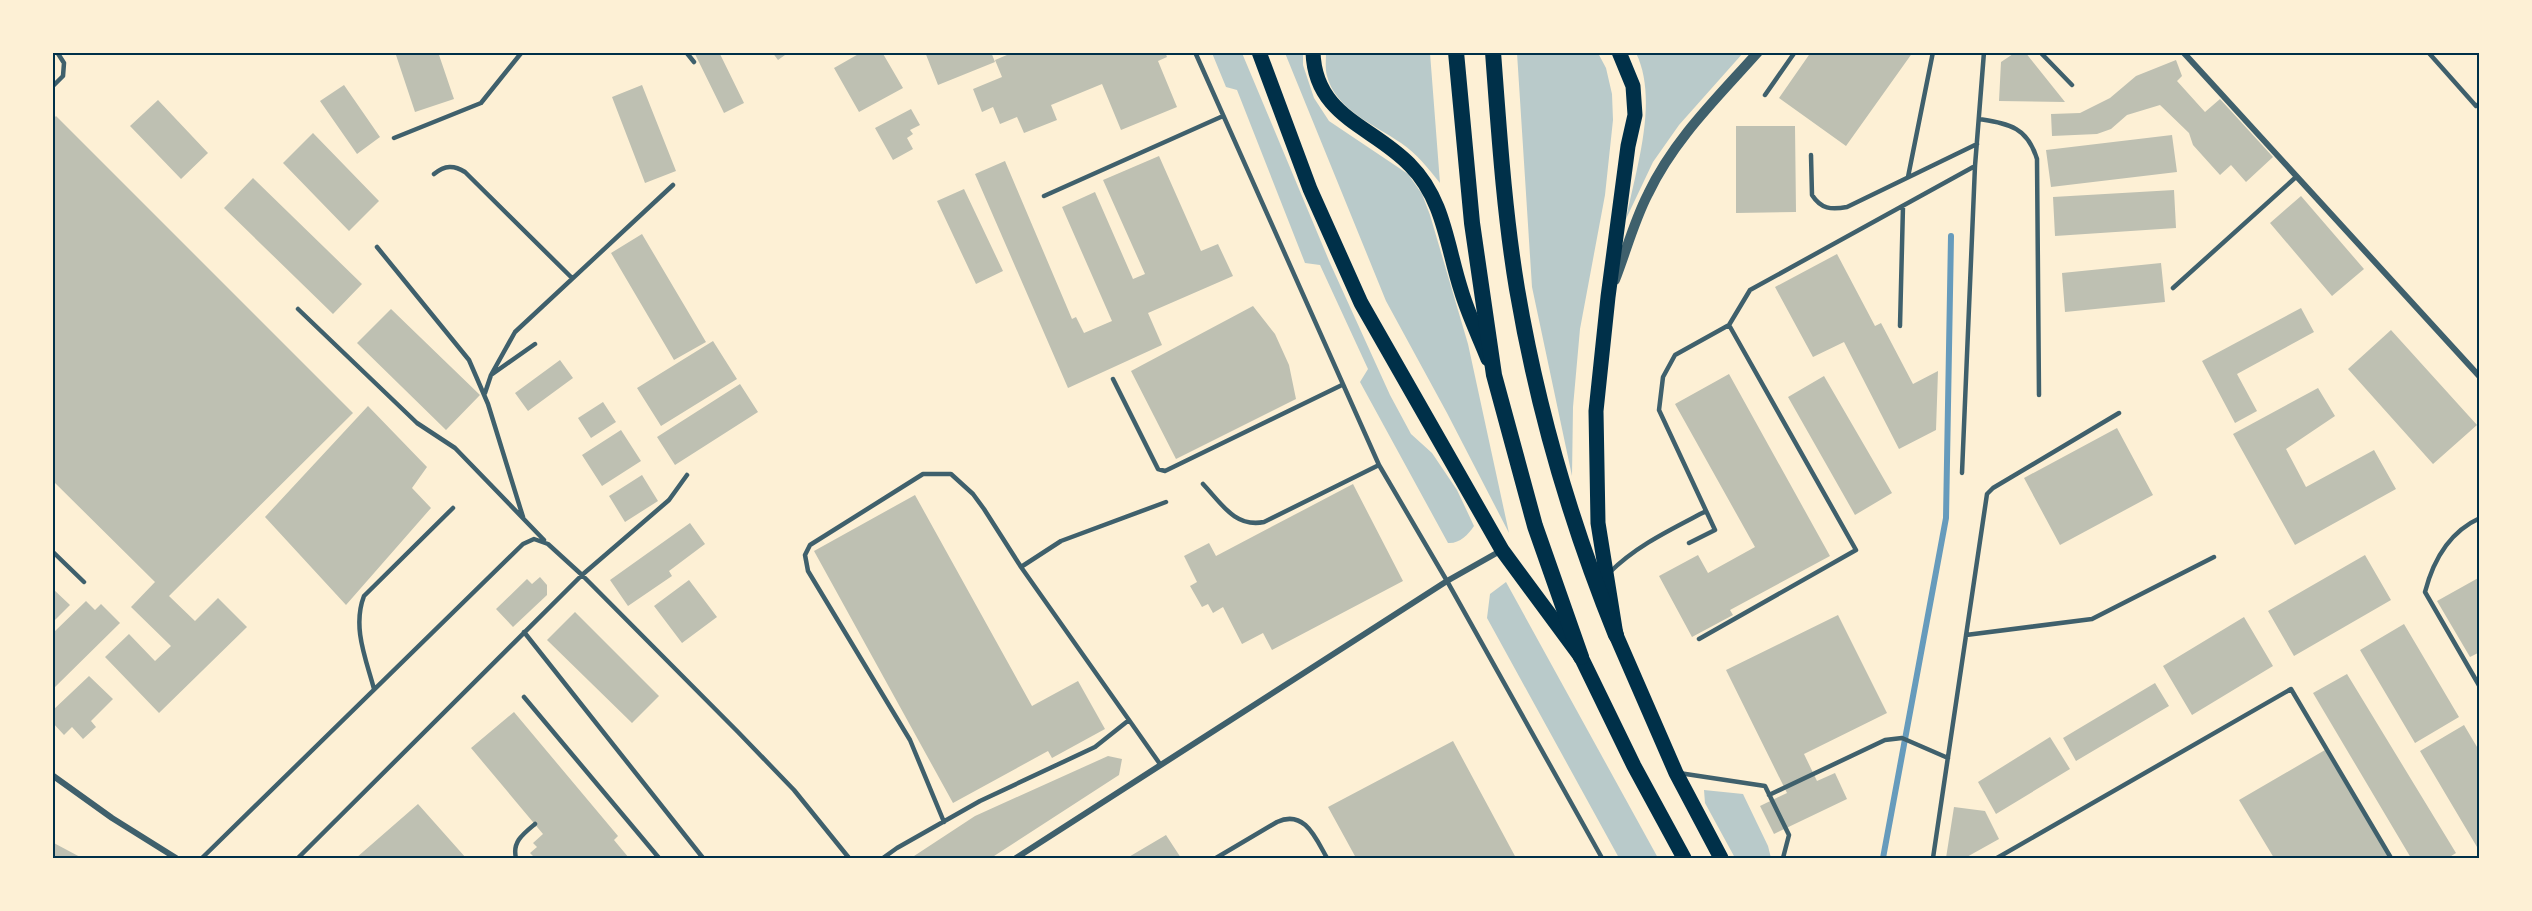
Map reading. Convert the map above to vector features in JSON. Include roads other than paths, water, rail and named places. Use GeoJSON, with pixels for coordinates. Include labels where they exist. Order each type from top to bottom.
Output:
{"type":"FeatureCollection","features":[{"type":"Feature","properties":{"kind":"highway"},"geometry":{"type":"LineString","coordinates":[[1456,52],[1472,223],[1494,375],[1535,526],[1581,657]]}},
{"type":"Feature","properties":{"kind":"highway"},"geometry":{"type":"LineString","coordinates":[[1493,52],[1507,215],[1516,287],[1529,353],[1557,466],[1586,561],[1616,635]]}},
{"type":"Feature","properties":{"kind":"main road"},"geometry":{"type":"LineString","coordinates":[[1259,52],[1310,189],[1361,303],[1502,550],[1581,657],[1629,756],[1684,858]]}},
{"type":"Feature","properties":{"kind":"main road"},"geometry":{"type":"LineString","coordinates":[[1313,52],[1318,80],[1340,113],[1393,150],[1410,165],[1433,196],[1440,212],[1461,292],[1494,375]]}},
{"type":"Feature","properties":{"kind":"main road"},"geometry":{"type":"LineString","coordinates":[[1619,52],[1633,86],[1635,115],[1628,146],[1608,297],[1596,411],[1598,523],[1616,635],[1676,773],[1721,858]]}},
{"type":"Feature","properties":{"kind":"street"},"geometry":{"type":"LineString","coordinates":[[1608,297],[1648,194],[1673,151],[1758,52]]}},
{"type":"Feature","properties":{"kind":"street"},"geometry":{"type":"LineString","coordinates":[[2183,52],[2480,377]]}},
{"type":"Feature","properties":{"kind":"street"},"geometry":{"type":"LineString","coordinates":[[1016,858],[1447,581],[1502,550]]}},
{"type":"Feature","properties":{"kind":"street"},"geometry":{"type":"LineString","coordinates":[[52,775],[112,818],[176,858]]}},
{"type":"Feature","properties":{"kind":"lane"},"geometry":{"type":"LineString","coordinates":[[52,87],[63,76],[64,63],[57,52]]}},
{"type":"Feature","properties":{"kind":"lane"},"geometry":{"type":"LineString","coordinates":[[394,138],[480,103],[522,52]]}},
{"type":"Feature","properties":{"kind":"lane"},"geometry":{"type":"LineString","coordinates":[[686,52],[694,62]]}},
{"type":"Feature","properties":{"kind":"lane"},"geometry":{"type":"LineString","coordinates":[[1195,52],[1379,465],[1447,581],[1602,858]]}},
{"type":"Feature","properties":{"kind":"lane"},"geometry":{"type":"LineString","coordinates":[[1765,95],[1795,52]]}},
{"type":"Feature","properties":{"kind":"lane"},"geometry":{"type":"LineString","coordinates":[[1908,177],[1933,52]]}},
{"type":"Feature","properties":{"kind":"lane"},"geometry":{"type":"LineString","coordinates":[[1962,473],[1975,166],[1983,52]]}},
{"type":"Feature","properties":{"kind":"lane"},"geometry":{"type":"LineString","coordinates":[[2040,52],[2072,85]]}},
{"type":"Feature","properties":{"kind":"lane"},"geometry":{"type":"LineString","coordinates":[[2428,52],[2476,106],[2480,103]]}},
{"type":"Feature","properties":{"kind":"lane"},"geometry":{"type":"LineString","coordinates":[[1044,196],[1223,116]]}},
{"type":"Feature","properties":{"kind":"lane"},"geometry":{"type":"LineString","coordinates":[[1979,119],[2008,124],[2020,131],[2032,144],[2037,159],[2039,395]]}},
{"type":"Feature","properties":{"kind":"lane"},"geometry":{"type":"LineString","coordinates":[[1811,155],[1812,195],[1825,208],[1847,207],[1977,144]]}},
{"type":"Feature","properties":{"kind":"lane"},"geometry":{"type":"LineString","coordinates":[[1689,543],[1714,530],[1659,410],[1663,377],[1675,355],[1729,325],[1750,290],[1975,166]]}},
{"type":"Feature","properties":{"kind":"lane"},"geometry":{"type":"LineString","coordinates":[[434,174],[446,167],[460,168],[572,278]]}},
{"type":"Feature","properties":{"kind":"lane"},"geometry":{"type":"LineString","coordinates":[[2174,288],[2296,177]]}},
{"type":"Feature","properties":{"kind":"lane"},"geometry":{"type":"LineString","coordinates":[[523,519],[488,404],[485,389],[491,375],[515,332],[672,185]]}},
{"type":"Feature","properties":{"kind":"lane"},"geometry":{"type":"LineString","coordinates":[[1900,326],[1903,206]]}},
{"type":"Feature","properties":{"kind":"lane"},"geometry":{"type":"LineString","coordinates":[[377,247],[469,360],[488,404]]}},
{"type":"Feature","properties":{"kind":"lane"},"geometry":{"type":"LineString","coordinates":[[298,309],[417,423],[455,448],[794,790],[849,858]]}},
{"type":"Feature","properties":{"kind":"lane"},"geometry":{"type":"LineString","coordinates":[[1699,639],[1856,550],[1729,325]]}},
{"type":"Feature","properties":{"kind":"lane"},"geometry":{"type":"LineString","coordinates":[[491,375],[535,344]]}},
{"type":"Feature","properties":{"kind":"lane"},"geometry":{"type":"LineString","coordinates":[[1113,379],[1158,469],[1165,471],[1342,385]]}},
{"type":"Feature","properties":{"kind":"lane"},"geometry":{"type":"LineString","coordinates":[[1934,858],[1987,494],[1993,488],[2118,413]]}},
{"type":"Feature","properties":{"kind":"lane"},"geometry":{"type":"LineString","coordinates":[[1203,484],[1239,520],[1251,525],[1264,522],[1379,465]]}},
{"type":"Feature","properties":{"kind":"lane"},"geometry":{"type":"LineString","coordinates":[[944,822],[910,740],[808,571],[805,555],[810,545],[923,474],[951,474],[973,494],[1021,567],[1160,764]]}},
{"type":"Feature","properties":{"kind":"lane"},"geometry":{"type":"LineString","coordinates":[[298,858],[582,575],[669,500],[687,475]]}},
{"type":"Feature","properties":{"kind":"lane"},"geometry":{"type":"LineString","coordinates":[[1021,567],[1061,541],[1166,502]]}},
{"type":"Feature","properties":{"kind":"lane"},"geometry":{"type":"LineString","coordinates":[[374,689],[360,635],[358,611],[364,596],[453,508]]}},
{"type":"Feature","properties":{"kind":"lane"},"geometry":{"type":"LineString","coordinates":[[1607,574],[1625,557],[1649,541],[1706,511]]}},
{"type":"Feature","properties":{"kind":"lane"},"geometry":{"type":"LineString","coordinates":[[2480,518],[2471,522],[2450,539],[2432,567],[2425,592],[2480,687]]}},
{"type":"Feature","properties":{"kind":"lane"},"geometry":{"type":"LineString","coordinates":[[202,858],[523,544],[534,539],[548,544]]}},
{"type":"Feature","properties":{"kind":"lane"},"geometry":{"type":"LineString","coordinates":[[52,551],[84,582]]}},
{"type":"Feature","properties":{"kind":"lane"},"geometry":{"type":"LineString","coordinates":[[1966,635],[2092,619],[2214,556]]}},
{"type":"Feature","properties":{"kind":"lane"},"geometry":{"type":"LineString","coordinates":[[524,632],[703,858]]}},
{"type":"Feature","properties":{"kind":"lane"},"geometry":{"type":"LineString","coordinates":[[1997,858],[2007,856],[2291,689],[2391,858]]}},
{"type":"Feature","properties":{"kind":"lane"},"geometry":{"type":"LineString","coordinates":[[524,698],[659,858]]}},
{"type":"Feature","properties":{"kind":"lane"},"geometry":{"type":"LineString","coordinates":[[883,858],[980,801],[1095,747],[1129,720]]}},
{"type":"Feature","properties":{"kind":"lane"},"geometry":{"type":"LineString","coordinates":[[1769,795],[1885,740],[1902,738],[1948,758]]}},
{"type":"Feature","properties":{"kind":"lane"},"geometry":{"type":"LineString","coordinates":[[1676,773],[1765,786],[1790,835],[1783,858]]}},
{"type":"Feature","properties":{"kind":"lane"},"geometry":{"type":"LineString","coordinates":[[1215,858],[1277,822],[1289,818],[1296,819],[1309,827],[1327,858]]}},
{"type":"Feature","properties":{"kind":"lane"},"geometry":{"type":"LineString","coordinates":[[516,858],[515,847],[518,841],[535,824]]}},
{"type":"Feature","properties":{"kind":"waterway"},"geometry":{"type":"LineString","coordinates":[[1883,858],[1946,518],[1951,236]]}}]}
